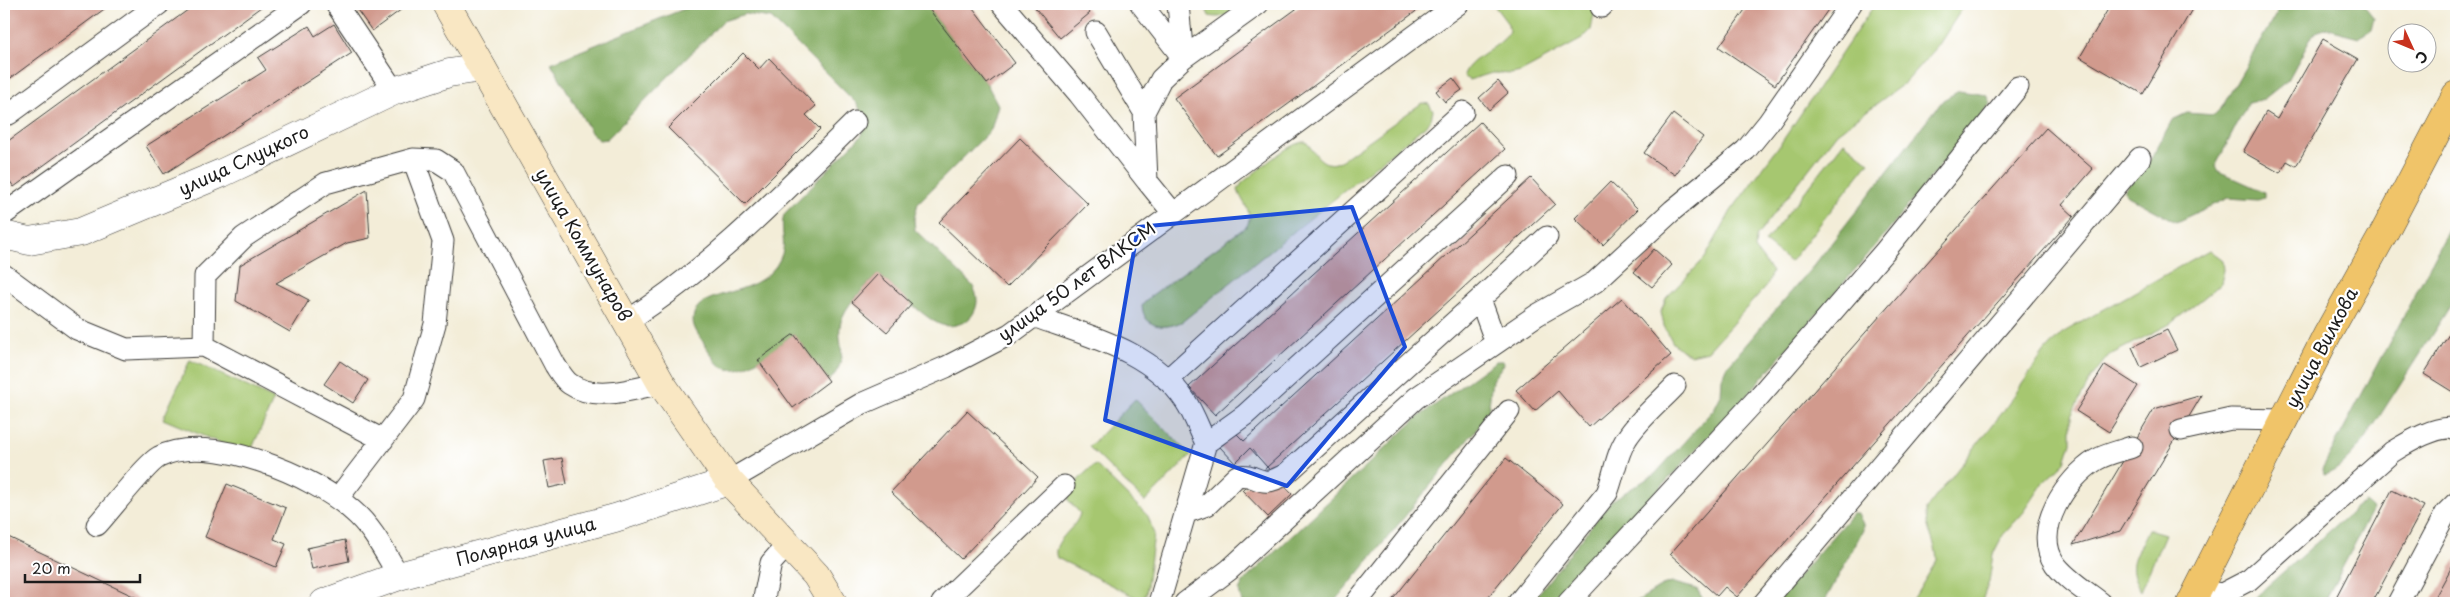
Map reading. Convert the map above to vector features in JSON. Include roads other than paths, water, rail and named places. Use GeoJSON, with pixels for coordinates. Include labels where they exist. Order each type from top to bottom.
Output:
{"type":"FeatureCollection","features":[{"type":"Feature","properties":{"kind":"main road","name":"улица Коммунаров"},"geometry":{"type":"LineString","coordinates":[[446,4],[661,383],[729,480]]}},
{"type":"Feature","properties":{"kind":"main road","name":"улица Вилкова"},"geometry":{"type":"LineString","coordinates":[[2195,597],[2284,420],[2456,95]]}},
{"type":"Feature","properties":{"kind":"main road"},"geometry":{"type":"LineString","coordinates":[[729,480],[816,575],[833,603]]}},
{"type":"Feature","properties":{"kind":"street","name":"улица Слуцкого"},"geometry":{"type":"LineString","coordinates":[[4,235],[29,241],[81,232],[222,173],[394,91],[449,73],[482,68]]}},
{"type":"Feature","properties":{"kind":"street","name":"Полярная улица"},"geometry":{"type":"LineString","coordinates":[[324,603],[399,576],[615,518],[729,480]]}},
{"type":"Feature","properties":{"kind":"lane"},"geometry":{"type":"LineString","coordinates":[[9,114],[159,4]]}},
{"type":"Feature","properties":{"kind":"lane"},"geometry":{"type":"LineString","coordinates":[[4,214],[301,4]]}},
{"type":"Feature","properties":{"kind":"lane"},"geometry":{"type":"LineString","coordinates":[[336,4],[394,91]]}},
{"type":"Feature","properties":{"kind":"lane"},"geometry":{"type":"LineString","coordinates":[[1002,4],[1079,94],[1147,182],[1173,212]]}},
{"type":"Feature","properties":{"kind":"lane"},"geometry":{"type":"LineString","coordinates":[[1141,4],[1183,58]]}},
{"type":"Feature","properties":{"kind":"lane"},"geometry":{"type":"LineString","coordinates":[[1144,112],[1162,79],[1183,58],[1258,4]]}},
{"type":"Feature","properties":{"kind":"lane","name":"улица 50 лет ВЛКСМ"},"geometry":{"type":"LineString","coordinates":[[729,480],[861,404],[954,363],[1010,334],[1173,212],[1458,4]]}},
{"type":"Feature","properties":{"kind":"lane"},"geometry":{"type":"LineString","coordinates":[[1185,603],[1229,570],[1416,398],[1537,315],[1596,282],[1673,210],[1746,150],[1768,123],[1851,4]]}},
{"type":"Feature","properties":{"kind":"lane"},"geometry":{"type":"LineString","coordinates":[[1179,5],[1183,58]]}},
{"type":"Feature","properties":{"kind":"lane"},"geometry":{"type":"LineString","coordinates":[[1096,32],[1144,112],[1147,182]]}},
{"type":"Feature","properties":{"kind":"lane"},"geometry":{"type":"LineString","coordinates":[[1568,603],[1775,377],[1885,251],[2018,87]]}},
{"type":"Feature","properties":{"kind":"lane"},"geometry":{"type":"LineString","coordinates":[[1167,380],[1463,112]]}},
{"type":"Feature","properties":{"kind":"lane"},"geometry":{"type":"LineString","coordinates":[[627,321],[661,299],[746,229],[855,122]]}},
{"type":"Feature","properties":{"kind":"lane"},"geometry":{"type":"LineString","coordinates":[[1764,603],[2140,158]]}},
{"type":"Feature","properties":{"kind":"lane"},"geometry":{"type":"LineString","coordinates":[[338,498],[414,399],[435,324],[443,241],[413,159]]}},
{"type":"Feature","properties":{"kind":"lane"},"geometry":{"type":"LineString","coordinates":[[204,346],[205,276],[244,237],[326,183],[413,159],[436,160],[453,171],[555,366],[568,383],[586,392],[617,393],[661,383]]}},
{"type":"Feature","properties":{"kind":"lane"},"geometry":{"type":"LineString","coordinates":[[1206,443],[1245,416],[1508,176]]}},
{"type":"Feature","properties":{"kind":"lane"},"geometry":{"type":"LineString","coordinates":[[1185,513],[1207,504],[1237,476],[1243,475],[1262,482],[1268,482],[1274,481],[1286,474],[1547,237]]}},
{"type":"Feature","properties":{"kind":"lane"},"geometry":{"type":"LineString","coordinates":[[4,275],[77,329],[126,349],[204,346],[383,440]]}},
{"type":"Feature","properties":{"kind":"lane"},"geometry":{"type":"LineString","coordinates":[[1480,299],[1496,343]]}},
{"type":"Feature","properties":{"kind":"lane"},"geometry":{"type":"LineString","coordinates":[[1036,316],[1116,347],[1145,361],[1167,380],[1186,402],[1206,443],[1201,466],[1185,513],[1159,603]]}},
{"type":"Feature","properties":{"kind":"lane"},"geometry":{"type":"LineString","coordinates":[[1518,603],[1607,493],[1615,473],[1620,451],[1627,438],[1675,386]]}},
{"type":"Feature","properties":{"kind":"lane"},"geometry":{"type":"LineString","coordinates":[[1356,603],[1509,411]]}},
{"type":"Feature","properties":{"kind":"lane"},"geometry":{"type":"LineString","coordinates":[[2181,430],[2231,419],[2284,420]]}},
{"type":"Feature","properties":{"kind":"lane"},"geometry":{"type":"LineString","coordinates":[[2195,597],[2222,594],[2249,580],[2392,452],[2411,440],[2438,430],[2453,428],[2456,430]]}},
{"type":"Feature","properties":{"kind":"lane"},"geometry":{"type":"LineString","coordinates":[[2102,603],[2065,575],[2054,562],[2049,549],[2049,522],[2058,501],[2071,481],[2096,460],[2132,447]]}},
{"type":"Feature","properties":{"kind":"lane"},"geometry":{"type":"LineString","coordinates":[[97,525],[157,457],[182,449],[208,448],[265,462],[338,498],[370,529],[399,576]]}},
{"type":"Feature","properties":{"kind":"lane"},"geometry":{"type":"LineString","coordinates":[[942,603],[1064,486]]}},
{"type":"Feature","properties":{"kind":"lane"},"geometry":{"type":"LineString","coordinates":[[2398,603],[2446,513],[2456,503]]}},
{"type":"Feature","properties":{"kind":"lane"},"geometry":{"type":"LineString","coordinates":[[763,603],[771,563],[787,545]]}}]}
